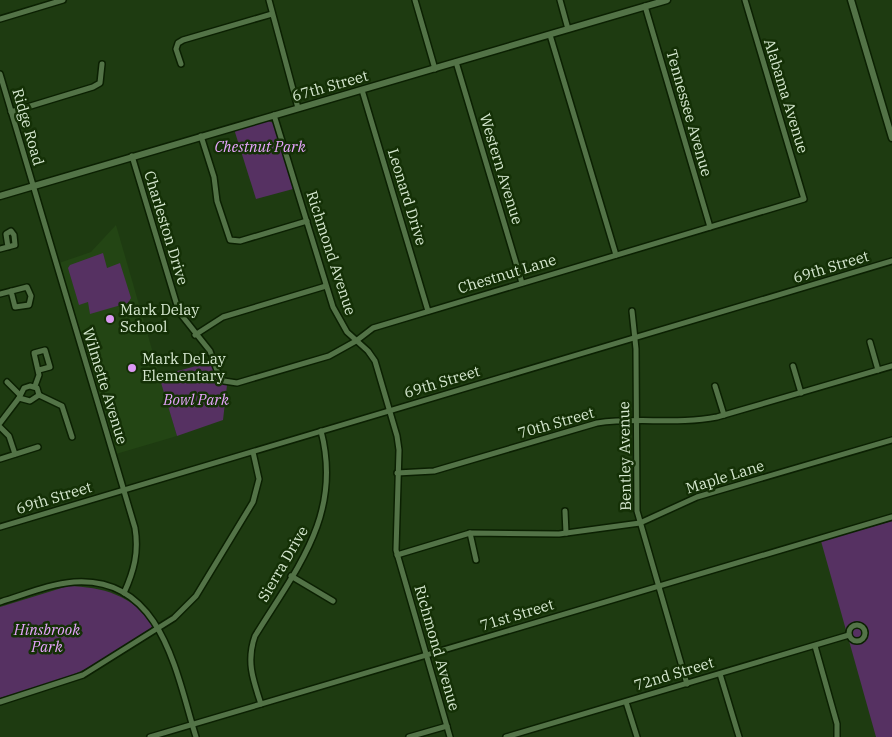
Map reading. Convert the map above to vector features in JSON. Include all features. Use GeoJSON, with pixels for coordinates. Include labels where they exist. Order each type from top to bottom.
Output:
{"type":"FeatureCollection","features":[{"type":"Feature","properties":{"kind":"street"},"geometry":{"type":"LineString","coordinates":[[0,19],[63,0]]}},
{"type":"Feature","properties":{"kind":"street"},"geometry":{"type":"LineString","coordinates":[[269,0],[298,108]]}},
{"type":"Feature","properties":{"kind":"street"},"geometry":{"type":"LineString","coordinates":[[415,0],[435,68]]}},
{"type":"Feature","properties":{"kind":"street"},"geometry":{"type":"LineString","coordinates":[[560,0],[568,29]]}},
{"type":"Feature","properties":{"kind":"street","name":"67th Street"},"geometry":{"type":"LineString","coordinates":[[0,196],[667,0]]}},
{"type":"Feature","properties":{"kind":"street","name":"Alabama Avenue"},"geometry":{"type":"LineString","coordinates":[[745,0],[804,199]]}},
{"type":"Feature","properties":{"kind":"street"},"geometry":{"type":"LineString","coordinates":[[852,0],[889,118],[892,138]]}},
{"type":"Feature","properties":{"kind":"street","name":"Tennessee Avenue"},"geometry":{"type":"LineString","coordinates":[[645,6],[710,227]]}},
{"type":"Feature","properties":{"kind":"street"},"geometry":{"type":"LineString","coordinates":[[180,64],[176,49],[178,43],[183,40],[272,14]]}},
{"type":"Feature","properties":{"kind":"street"},"geometry":{"type":"LineString","coordinates":[[550,34],[616,255]]}},
{"type":"Feature","properties":{"kind":"street","name":"Western Avenue"},"geometry":{"type":"LineString","coordinates":[[456,62],[522,283]]}},
{"type":"Feature","properties":{"kind":"street"},"geometry":{"type":"LineString","coordinates":[[11,112],[93,88],[100,83],[102,64]]}},
{"type":"Feature","properties":{"kind":"street","name":"Ridge Road"},"geometry":{"type":"LineString","coordinates":[[0,74],[33,186]]}},
{"type":"Feature","properties":{"kind":"street","name":"Leonard Drive"},"geometry":{"type":"LineString","coordinates":[[362,90],[428,311]]}},
{"type":"Feature","properties":{"kind":"street","name":"Richmond Avenue"},"geometry":{"type":"LineString","coordinates":[[274,114],[326,286],[339,321],[375,361],[390,411],[399,446],[395,542],[397,555],[450,737]]}},
{"type":"Feature","properties":{"kind":"street"},"geometry":{"type":"LineString","coordinates":[[201,136],[214,177],[216,201],[230,240],[240,241],[307,221]]}},
{"type":"Feature","properties":{"kind":"street","name":"Charleston Drive"},"geometry":{"type":"LineString","coordinates":[[132,156],[177,306],[182,318],[210,351],[218,373],[224,381]]}},
{"type":"Feature","properties":{"kind":"street","name":"Wilmette Avenue"},"geometry":{"type":"LineString","coordinates":[[33,186],[135,528],[137,547],[133,572],[124,593]]}},
{"type":"Feature","properties":{"kind":"street","name":"Chestnut Lane"},"geometry":{"type":"LineString","coordinates":[[224,381],[237,384],[324,358],[356,341],[373,328],[804,199]]}},
{"type":"Feature","properties":{"kind":"street"},"geometry":{"type":"LineString","coordinates":[[0,249],[8,247]]}},
{"type":"Feature","properties":{"kind":"street","name":"69th Street"},"geometry":{"type":"LineString","coordinates":[[0,527],[892,261]]}},
{"type":"Feature","properties":{"kind":"street"},"geometry":{"type":"LineString","coordinates":[[195,335],[223,317],[326,286]]}},
{"type":"Feature","properties":{"kind":"street"},"geometry":{"type":"LineString","coordinates":[[0,294],[27,287],[31,296],[29,305],[14,307],[11,292]]}},
{"type":"Feature","properties":{"kind":"street","name":"Bentley Avenue"},"geometry":{"type":"LineString","coordinates":[[632,311],[636,338],[635,491],[640,523],[687,684]]}},
{"type":"Feature","properties":{"kind":"street"},"geometry":{"type":"LineString","coordinates":[[870,342],[878,370]]}},
{"type":"Feature","properties":{"kind":"street"},"geometry":{"type":"LineString","coordinates":[[793,366],[801,394]]}},
{"type":"Feature","properties":{"kind":"street","name":"70th Street"},"geometry":{"type":"LineString","coordinates":[[398,473],[428,472],[589,425],[636,420],[693,421],[724,415],[892,366]]}},
{"type":"Feature","properties":{"kind":"street"},"geometry":{"type":"LineString","coordinates":[[39,370],[35,386],[39,396],[62,406],[72,437]]}},
{"type":"Feature","properties":{"kind":"street"},"geometry":{"type":"LineString","coordinates":[[7,382],[20,396],[30,401],[39,396]]}},
{"type":"Feature","properties":{"kind":"street"},"geometry":{"type":"LineString","coordinates":[[15,454],[9,436],[0,425],[27,386],[35,386]]}},
{"type":"Feature","properties":{"kind":"street"},"geometry":{"type":"LineString","coordinates":[[715,386],[724,415]]}},
{"type":"Feature","properties":{"kind":"street","name":"Sierra Drive"},"geometry":{"type":"LineString","coordinates":[[261,704],[250,667],[250,651],[256,636],[315,534],[324,508],[326,462],[321,431]]}},
{"type":"Feature","properties":{"kind":"street","name":"Maple Lane"},"geometry":{"type":"LineString","coordinates":[[397,555],[470,533],[566,533],[640,523],[697,497],[892,440]]}},
{"type":"Feature","properties":{"kind":"street"},"geometry":{"type":"LineString","coordinates":[[0,459],[38,447]]}},
{"type":"Feature","properties":{"kind":"street"},"geometry":{"type":"LineString","coordinates":[[0,702],[83,675],[181,613],[196,596],[253,502],[259,479],[253,452]]}},
{"type":"Feature","properties":{"kind":"street"},"geometry":{"type":"LineString","coordinates":[[565,510],[566,533]]}},
{"type":"Feature","properties":{"kind":"street","name":"71st Street"},"geometry":{"type":"LineString","coordinates":[[150,737],[892,517]]}},
{"type":"Feature","properties":{"kind":"street"},"geometry":{"type":"LineString","coordinates":[[470,533],[476,560]]}},
{"type":"Feature","properties":{"kind":"street"},"geometry":{"type":"LineString","coordinates":[[291,576],[333,601]]}},
{"type":"Feature","properties":{"kind":"street"},"geometry":{"type":"LineString","coordinates":[[0,602],[73,582],[99,584],[124,593],[145,608],[159,628],[196,737]]}},
{"type":"Feature","properties":{"kind":"street","name":"72nd Street"},"geometry":{"type":"LineString","coordinates":[[506,737],[849,635]]}},
{"type":"Feature","properties":{"kind":"street"},"geometry":{"type":"LineString","coordinates":[[814,646],[836,724],[837,737]]}},
{"type":"Feature","properties":{"kind":"street"},"geometry":{"type":"LineString","coordinates":[[720,674],[739,737]]}},
{"type":"Feature","properties":{"kind":"street"},"geometry":{"type":"LineString","coordinates":[[626,702],[637,737]]}},
{"type":"Feature","properties":{"kind":"street"},"geometry":{"type":"LineString","coordinates":[[409,737],[447,726]]}},
{"type":"Feature","properties":{"kind":"street"},"geometry":{"type":"LineString","coordinates":[[530,730],[533,737]]}},
{"type":"Feature","properties":{"kind":"shaded area","name":"Mark Delay School"},"geometry":{"type":"Polygon","coordinates":[[[116,225],[177,436],[116,454],[59,263],[91,252],[116,225]]]}},
{"type":"Feature","properties":{"kind":"green space","name":"Chestnut Park"},"geometry":{"type":"Polygon","coordinates":[[[268,121],[274,123],[293,189],[256,199],[234,129],[268,121]]]}},
{"type":"Feature","properties":{"kind":"green space"},"geometry":{"type":"Polygon","coordinates":[[[103,253],[107,268],[120,263],[131,298],[128,303],[90,314],[88,302],[79,305],[68,268],[70,265],[103,253]]]}},
{"type":"Feature","properties":{"kind":"green space","name":"Bowl Park"},"geometry":{"type":"Polygon","coordinates":[[[211,362],[217,379],[227,385],[223,420],[177,436],[159,376],[211,362]]]}},
{"type":"Feature","properties":{"kind":"green space"},"geometry":{"type":"Polygon","coordinates":[[[892,521],[892,737],[876,737],[821,541],[892,521]]]}},
{"type":"Feature","properties":{"kind":"green space","name":"Hinsbrook Park"},"geometry":{"type":"Polygon","coordinates":[[[68,586],[93,588],[116,595],[136,606],[153,625],[150,629],[94,665],[66,678],[0,698],[0,607],[68,586]]]}},
{"type":"Feature","properties":{"kind":"place","name":"Mark Delay School"},"geometry":{"type":"Point","coordinates":[110,319]}},
{"type":"Feature","properties":{"kind":"place","name":"Mark DeLay Elementary"},"geometry":{"type":"Point","coordinates":[132,368]}}]}
